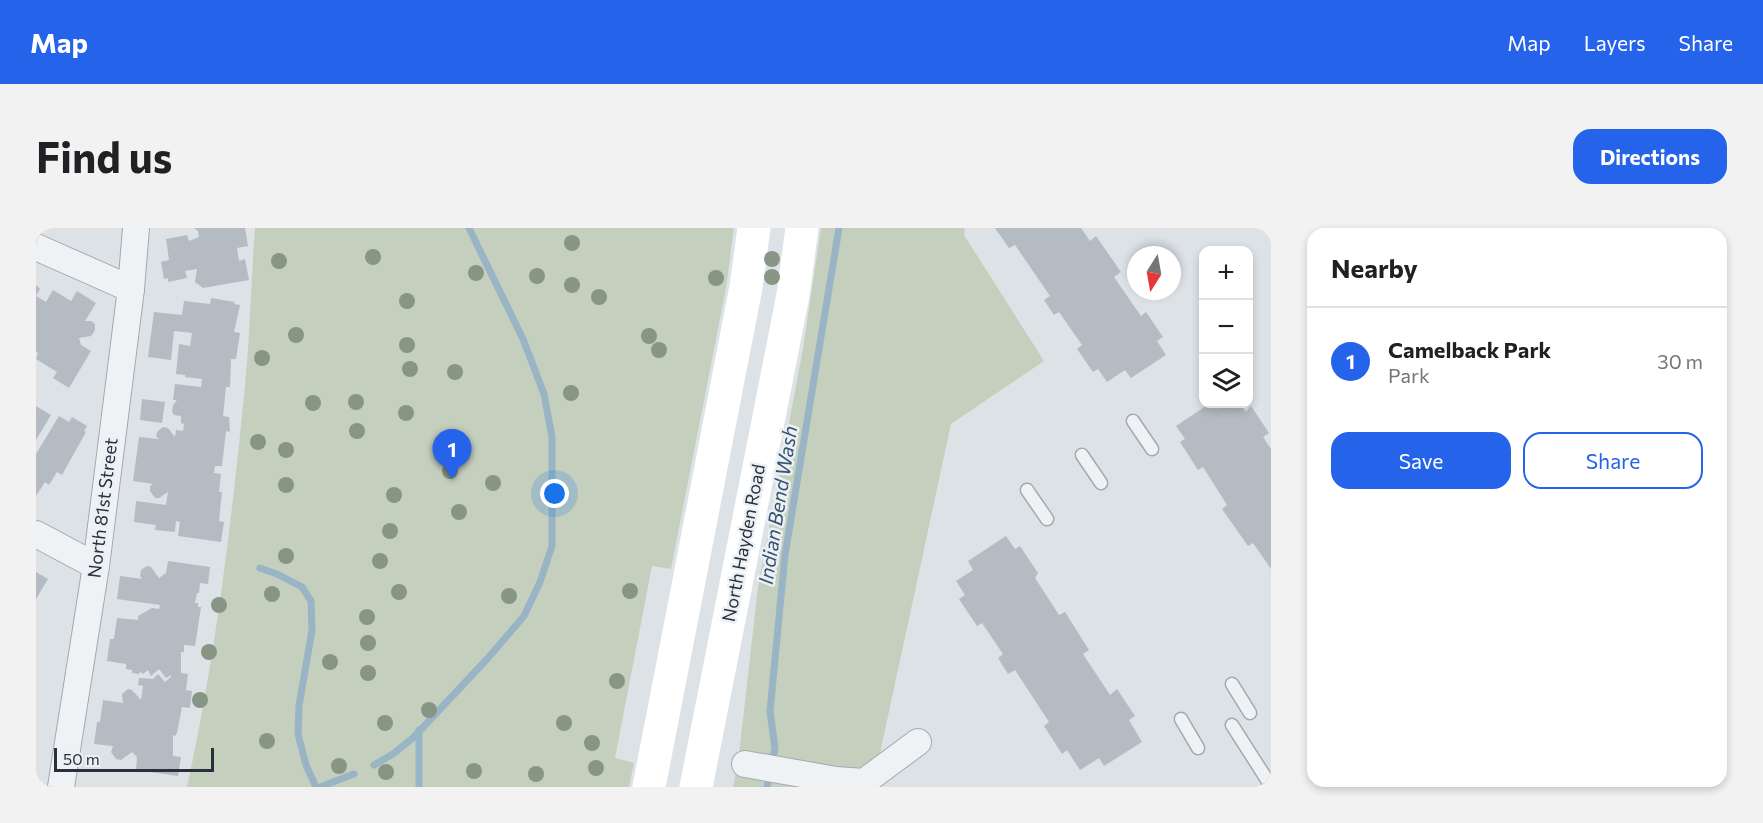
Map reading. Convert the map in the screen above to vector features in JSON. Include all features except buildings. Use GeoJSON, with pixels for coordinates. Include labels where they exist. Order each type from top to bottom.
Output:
{"type":"FeatureCollection","features":[{"type":"Feature","properties":{"kind":"main road"},"geometry":{"type":"LineString","coordinates":[[649,787],[746,287],[754,228]]}},
{"type":"Feature","properties":{"kind":"main road","name":"North Hayden Road"},"geometry":{"type":"LineString","coordinates":[[696,787],[793,295],[802,228]]}},
{"type":"Feature","properties":{"kind":"street","name":"North 81st Street"},"geometry":{"type":"LineString","coordinates":[[61,787],[96,566],[131,289],[135,228]]}},
{"type":"Feature","properties":{"kind":"street"},"geometry":{"type":"LineString","coordinates":[[36,247],[131,289]]}},
{"type":"Feature","properties":{"kind":"street"},"geometry":{"type":"LineString","coordinates":[[36,534],[96,566]]}},
{"type":"Feature","properties":{"kind":"street"},"geometry":{"type":"LineString","coordinates":[[745,764],[836,780],[864,782],[918,742]]}},
{"type":"Feature","properties":{"kind":"lane"},"geometry":{"type":"LineString","coordinates":[[1133,420],[1152,449]]}},
{"type":"Feature","properties":{"kind":"lane"},"geometry":{"type":"LineString","coordinates":[[1082,454],[1101,483]]}},
{"type":"Feature","properties":{"kind":"lane"},"geometry":{"type":"LineString","coordinates":[[1028,490],[1047,519]]}},
{"type":"Feature","properties":{"kind":"lane"},"geometry":{"type":"LineString","coordinates":[[1232,684],[1250,713]]}},
{"type":"Feature","properties":{"kind":"lane"},"geometry":{"type":"LineString","coordinates":[[1180,719],[1198,748]]}},
{"type":"Feature","properties":{"kind":"lane"},"geometry":{"type":"LineString","coordinates":[[1232,725],[1271,786]]}},
{"type":"Feature","properties":{"kind":"green space"},"geometry":{"type":"Polygon","coordinates":[[[255,228],[734,228],[726,288],[671,569],[652,566],[615,758],[634,763],[629,787],[187,787],[206,690],[228,544],[246,375],[255,228]]]}},
{"type":"Feature","properties":{"kind":"green space"},"geometry":{"type":"Polygon","coordinates":[[[821,228],[965,228],[964,235],[1044,361],[951,424],[874,781],[878,787],[733,787],[738,763],[758,587],[803,349],[821,228]]]}},
{"type":"Feature","properties":{"kind":"waterway"},"geometry":{"type":"LineString","coordinates":[[374,765],[393,754],[414,737],[524,616],[540,582],[552,546],[552,437],[544,394],[523,339],[469,228]]}},
{"type":"Feature","properties":{"kind":"waterway","name":"Indian Bend Wash"},"geometry":{"type":"LineString","coordinates":[[767,787],[775,748],[770,711],[785,555],[839,228]]}},
{"type":"Feature","properties":{"kind":"waterway"},"geometry":{"type":"LineString","coordinates":[[260,568],[302,587],[311,601],[312,630],[299,706],[298,734],[306,765],[316,787]]}},
{"type":"Feature","properties":{"kind":"waterway"},"geometry":{"type":"LineString","coordinates":[[419,730],[419,787]]}},
{"type":"Feature","properties":{"kind":"waterway"},"geometry":{"type":"LineString","coordinates":[[320,787],[354,774]]}},
{"type":"Feature","properties":{"kind":"place","name":"Camelback Park"},"geometry":{"type":"Point","coordinates":[452,479]}}]}
